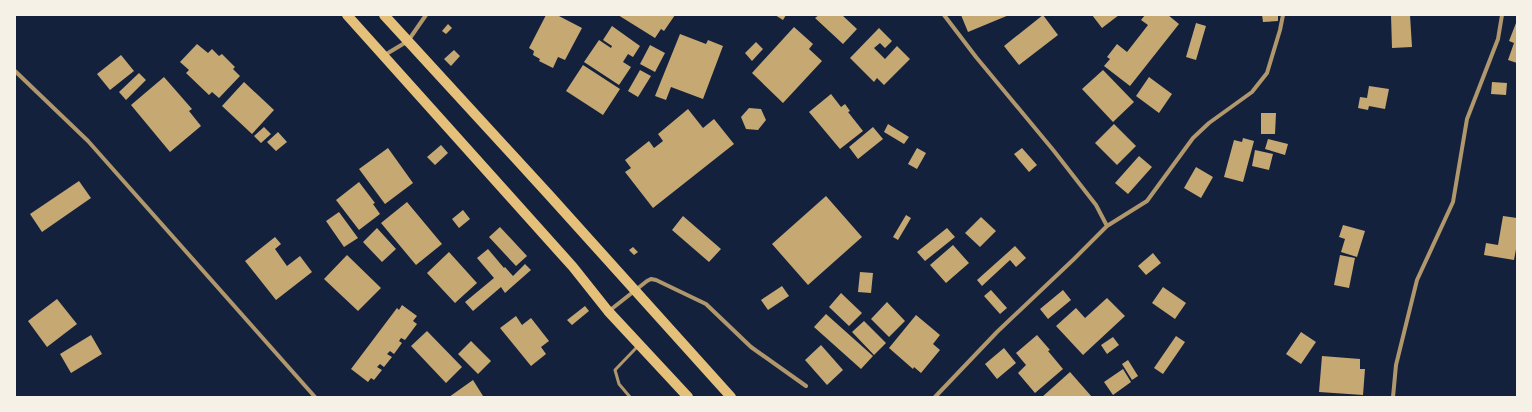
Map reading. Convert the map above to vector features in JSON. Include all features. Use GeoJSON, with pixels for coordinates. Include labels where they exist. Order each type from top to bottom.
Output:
{"type":"FeatureCollection","features":[{"type":"Feature","properties":{"kind":"highway"},"geometry":{"type":"LineString","coordinates":[[347,15],[382,56],[573,267],[608,311],[688,397]]}},
{"type":"Feature","properties":{"kind":"highway"},"geometry":{"type":"LineString","coordinates":[[384,15],[545,190],[731,397]]}},
{"type":"Feature","properties":{"kind":"street"},"geometry":{"type":"LineString","coordinates":[[382,56],[408,41],[426,15]]}},
{"type":"Feature","properties":{"kind":"street"},"geometry":{"type":"LineString","coordinates":[[944,15],[1096,205],[1107,226]]}},
{"type":"Feature","properties":{"kind":"street"},"geometry":{"type":"LineString","coordinates":[[935,397],[997,332],[1107,226],[1147,201],[1193,138],[1209,123],[1252,92],[1267,73],[1283,15]]}},
{"type":"Feature","properties":{"kind":"street"},"geometry":{"type":"LineString","coordinates":[[1393,397],[1396,365],[1417,280],[1453,202],[1466,119],[1498,39],[1502,15]]}},
{"type":"Feature","properties":{"kind":"street"},"geometry":{"type":"LineString","coordinates":[[15,71],[88,142],[315,397]]}},
{"type":"Feature","properties":{"kind":"street"},"geometry":{"type":"LineString","coordinates":[[608,311],[634,290],[651,279],[706,304],[751,347],[806,386]]}},
{"type":"Feature","properties":{"kind":"lane"},"geometry":{"type":"LineString","coordinates":[[630,397],[619,384],[615,370],[639,345]]}},
{"type":"Feature","properties":{"kind":"building"},"geometry":{"type":"Polygon","coordinates":[[[546,15],[557,15],[582,28],[565,60],[558,57],[553,68],[539,61],[540,59],[533,55],[534,51],[529,48],[546,15]]]}},
{"type":"Feature","properties":{"kind":"building"},"geometry":{"type":"Polygon","coordinates":[[[618,15],[675,15],[664,31],[661,29],[655,38],[618,15]]]}},
{"type":"Feature","properties":{"kind":"building"},"geometry":{"type":"Polygon","coordinates":[[[775,15],[786,15],[783,20],[775,15]]]}},
{"type":"Feature","properties":{"kind":"building"},"geometry":{"type":"Polygon","coordinates":[[[819,15],[842,15],[857,29],[843,44],[815,18],[819,15]]]}},
{"type":"Feature","properties":{"kind":"building"},"geometry":{"type":"Polygon","coordinates":[[[961,15],[1009,15],[968,32],[961,15]]]}},
{"type":"Feature","properties":{"kind":"building"},"geometry":{"type":"Polygon","coordinates":[[[1043,15],[1058,35],[1019,65],[1004,46],[1043,15]]]}},
{"type":"Feature","properties":{"kind":"building"},"geometry":{"type":"Polygon","coordinates":[[[1092,15],[1119,15],[1102,28],[1092,15]]]}},
{"type":"Feature","properties":{"kind":"building"},"geometry":{"type":"Polygon","coordinates":[[[1145,15],[1168,15],[1179,24],[1130,86],[1104,66],[1110,59],[1107,57],[1117,44],[1127,52],[1148,25],[1141,20],[1145,15]]]}},
{"type":"Feature","properties":{"kind":"building"},"geometry":{"type":"Polygon","coordinates":[[[1262,15],[1278,15],[1278,21],[1263,22],[1262,15]]]}},
{"type":"Feature","properties":{"kind":"building"},"geometry":{"type":"Polygon","coordinates":[[[1391,15],[1410,15],[1412,47],[1392,48],[1391,15]]]}},
{"type":"Feature","properties":{"kind":"building"},"geometry":{"type":"Polygon","coordinates":[[[1196,23],[1206,26],[1196,60],[1186,57],[1196,23]]]}},
{"type":"Feature","properties":{"kind":"building"},"geometry":{"type":"Polygon","coordinates":[[[1516,23],[1517,63],[1508,60],[1514,43],[1509,41],[1516,23]]]}},
{"type":"Feature","properties":{"kind":"building"},"geometry":{"type":"Polygon","coordinates":[[[448,24],[452,28],[446,34],[442,31],[448,24]]]}},
{"type":"Feature","properties":{"kind":"building"},"geometry":{"type":"Polygon","coordinates":[[[612,26],[640,46],[633,57],[628,54],[623,62],[631,67],[619,85],[584,62],[599,40],[611,48],[612,46],[603,40],[612,26]]]}},
{"type":"Feature","properties":{"kind":"building"},"geometry":{"type":"Polygon","coordinates":[[[794,27],[813,44],[809,49],[822,61],[783,103],[752,73],[794,27]]]}},
{"type":"Feature","properties":{"kind":"building"},"geometry":{"type":"Polygon","coordinates":[[[879,28],[892,41],[885,48],[880,43],[874,48],[885,59],[897,46],[910,59],[884,85],[877,78],[874,82],[850,58],[879,28]]]}},
{"type":"Feature","properties":{"kind":"building"},"geometry":{"type":"Polygon","coordinates":[[[680,34],[706,44],[708,40],[723,46],[703,99],[671,87],[666,100],[655,96],[680,34]]]}},
{"type":"Feature","properties":{"kind":"building"},"geometry":{"type":"Polygon","coordinates":[[[756,42],[763,49],[752,61],[745,53],[756,42]]]}},
{"type":"Feature","properties":{"kind":"building"},"geometry":{"type":"Polygon","coordinates":[[[197,44],[208,53],[212,49],[219,56],[222,54],[235,67],[233,69],[240,76],[219,98],[212,92],[209,95],[186,73],[189,70],[180,62],[197,44]]]}},
{"type":"Feature","properties":{"kind":"building"},"geometry":{"type":"Polygon","coordinates":[[[650,45],[665,53],[655,72],[640,64],[650,45]]]}},
{"type":"Feature","properties":{"kind":"building"},"geometry":{"type":"Polygon","coordinates":[[[454,50],[460,56],[451,66],[444,59],[454,50]]]}},
{"type":"Feature","properties":{"kind":"building"},"geometry":{"type":"Polygon","coordinates":[[[121,55],[134,71],[110,90],[97,74],[121,55]]]}},
{"type":"Feature","properties":{"kind":"building"},"geometry":{"type":"Polygon","coordinates":[[[583,65],[620,89],[603,115],[566,91],[583,65]]]}},
{"type":"Feature","properties":{"kind":"building"},"geometry":{"type":"Polygon","coordinates":[[[640,70],[651,76],[638,97],[628,91],[640,70]]]}},
{"type":"Feature","properties":{"kind":"building"},"geometry":{"type":"Polygon","coordinates":[[[1103,70],[1134,102],[1113,122],[1082,89],[1103,70]]]}},
{"type":"Feature","properties":{"kind":"building"},"geometry":{"type":"Polygon","coordinates":[[[139,73],[146,80],[126,100],[119,92],[139,73]]]}},
{"type":"Feature","properties":{"kind":"building"},"geometry":{"type":"Polygon","coordinates":[[[164,77],[192,109],[189,111],[201,126],[170,152],[131,105],[164,77]]]}},
{"type":"Feature","properties":{"kind":"building"},"geometry":{"type":"Polygon","coordinates":[[[1149,77],[1172,94],[1159,113],[1136,96],[1149,77]]]}},
{"type":"Feature","properties":{"kind":"building"},"geometry":{"type":"Polygon","coordinates":[[[244,82],[274,110],[252,134],[222,106],[244,82]]]}},
{"type":"Feature","properties":{"kind":"building"},"geometry":{"type":"Polygon","coordinates":[[[1492,82],[1507,83],[1506,95],[1491,94],[1492,82]]]}},
{"type":"Feature","properties":{"kind":"building"},"geometry":{"type":"Polygon","coordinates":[[[1369,86],[1389,89],[1385,109],[1369,106],[1368,110],[1358,108],[1360,97],[1367,98],[1369,86]]]}},
{"type":"Feature","properties":{"kind":"building"},"geometry":{"type":"Polygon","coordinates":[[[831,94],[841,107],[845,104],[850,111],[848,112],[863,131],[840,149],[809,112],[831,94]]]}},
{"type":"Feature","properties":{"kind":"building"},"geometry":{"type":"Polygon","coordinates":[[[749,108],[761,109],[766,120],[758,130],[746,129],[741,117],[749,108]]]}},
{"type":"Feature","properties":{"kind":"building"},"geometry":{"type":"Polygon","coordinates":[[[688,109],[703,128],[714,119],[734,144],[653,208],[625,172],[631,168],[625,160],[649,141],[654,148],[663,141],[658,134],[688,109]]]}},
{"type":"Feature","properties":{"kind":"building"},"geometry":{"type":"Polygon","coordinates":[[[1261,113],[1276,113],[1275,134],[1261,134],[1261,113]]]}},
{"type":"Feature","properties":{"kind":"building"},"geometry":{"type":"Polygon","coordinates":[[[888,124],[909,137],[904,144],[884,132],[888,124]]]}},
{"type":"Feature","properties":{"kind":"building"},"geometry":{"type":"Polygon","coordinates":[[[1114,124],[1136,146],[1117,165],[1095,143],[1114,124]]]}},
{"type":"Feature","properties":{"kind":"building"},"geometry":{"type":"Polygon","coordinates":[[[264,127],[271,134],[261,143],[254,136],[264,127]]]}},
{"type":"Feature","properties":{"kind":"building"},"geometry":{"type":"Polygon","coordinates":[[[873,127],[883,139],[858,159],[849,147],[873,127]]]}},
{"type":"Feature","properties":{"kind":"building"},"geometry":{"type":"Polygon","coordinates":[[[278,132],[287,142],[276,151],[267,142],[278,132]]]}},
{"type":"Feature","properties":{"kind":"building"},"geometry":{"type":"Polygon","coordinates":[[[1243,138],[1254,141],[1243,182],[1224,177],[1234,140],[1242,142],[1243,138]]]}},
{"type":"Feature","properties":{"kind":"building"},"geometry":{"type":"Polygon","coordinates":[[[1268,139],[1288,144],[1285,155],[1265,149],[1268,139]]]}},
{"type":"Feature","properties":{"kind":"building"},"geometry":{"type":"Polygon","coordinates":[[[441,145],[448,153],[435,165],[427,157],[441,145]]]}},
{"type":"Feature","properties":{"kind":"building"},"geometry":{"type":"Polygon","coordinates":[[[388,148],[413,183],[385,204],[359,169],[388,148]]]}},
{"type":"Feature","properties":{"kind":"building"},"geometry":{"type":"Polygon","coordinates":[[[917,148],[926,153],[917,169],[908,164],[917,148]]]}},
{"type":"Feature","properties":{"kind":"building"},"geometry":{"type":"Polygon","coordinates":[[[1022,148],[1037,165],[1029,172],[1014,154],[1022,148]]]}},
{"type":"Feature","properties":{"kind":"building"},"geometry":{"type":"Polygon","coordinates":[[[1255,150],[1273,154],[1269,170],[1252,166],[1255,150]]]}},
{"type":"Feature","properties":{"kind":"building"},"geometry":{"type":"Polygon","coordinates":[[[1139,156],[1152,167],[1128,194],[1115,183],[1139,156]]]}},
{"type":"Feature","properties":{"kind":"building"},"geometry":{"type":"Polygon","coordinates":[[[1196,167],[1213,177],[1201,198],[1184,188],[1196,167]]]}},
{"type":"Feature","properties":{"kind":"building"},"geometry":{"type":"Polygon","coordinates":[[[79,181],[91,198],[42,232],[30,214],[79,181]]]}},
{"type":"Feature","properties":{"kind":"building"},"geometry":{"type":"Polygon","coordinates":[[[359,182],[375,203],[373,204],[380,214],[359,230],[336,200],[359,182]]]}},
{"type":"Feature","properties":{"kind":"building"},"geometry":{"type":"Polygon","coordinates":[[[826,196],[862,237],[808,285],[772,244],[826,196]]]}},
{"type":"Feature","properties":{"kind":"building"},"geometry":{"type":"Polygon","coordinates":[[[407,202],[442,244],[416,265],[381,223],[407,202]]]}},
{"type":"Feature","properties":{"kind":"building"},"geometry":{"type":"Polygon","coordinates":[[[463,210],[470,219],[459,228],[452,219],[463,210]]]}},
{"type":"Feature","properties":{"kind":"building"},"geometry":{"type":"Polygon","coordinates":[[[339,212],[358,238],[344,247],[326,221],[339,212]]]}},
{"type":"Feature","properties":{"kind":"building"},"geometry":{"type":"Polygon","coordinates":[[[906,215],[911,218],[898,240],[893,237],[906,215]]]}},
{"type":"Feature","properties":{"kind":"building"},"geometry":{"type":"Polygon","coordinates":[[[683,216],[721,249],[709,262],[672,230],[683,216]]]}},
{"type":"Feature","properties":{"kind":"building"},"geometry":{"type":"Polygon","coordinates":[[[1503,216],[1517,218],[1517,244],[1514,260],[1484,255],[1486,243],[1498,245],[1503,216]]]}},
{"type":"Feature","properties":{"kind":"building"},"geometry":{"type":"Polygon","coordinates":[[[981,217],[996,231],[980,247],[965,233],[981,217]]]}},
{"type":"Feature","properties":{"kind":"building"},"geometry":{"type":"Polygon","coordinates":[[[1343,225],[1365,231],[1357,257],[1341,252],[1345,239],[1339,237],[1343,225]]]}},
{"type":"Feature","properties":{"kind":"building"},"geometry":{"type":"Polygon","coordinates":[[[500,227],[527,256],[516,266],[489,237],[500,227]]]}},
{"type":"Feature","properties":{"kind":"building"},"geometry":{"type":"Polygon","coordinates":[[[377,228],[396,249],[382,262],[363,242],[377,228]]]}},
{"type":"Feature","properties":{"kind":"building"},"geometry":{"type":"Polygon","coordinates":[[[947,228],[955,237],[925,261],[917,252],[947,228]]]}},
{"type":"Feature","properties":{"kind":"building"},"geometry":{"type":"Polygon","coordinates":[[[275,237],[281,244],[275,249],[287,266],[300,256],[312,272],[276,300],[245,261],[275,237]]]}},
{"type":"Feature","properties":{"kind":"building"},"geometry":{"type":"Polygon","coordinates":[[[953,245],[969,263],[946,283],[930,265],[953,245]]]}},
{"type":"Feature","properties":{"kind":"building"},"geometry":{"type":"Polygon","coordinates":[[[1015,246],[1026,258],[1016,267],[1010,260],[982,286],[977,280],[1015,246]]]}},
{"type":"Feature","properties":{"kind":"building"},"geometry":{"type":"Polygon","coordinates":[[[633,247],[638,252],[634,255],[629,250],[633,247]]]}},
{"type":"Feature","properties":{"kind":"building"},"geometry":{"type":"Polygon","coordinates":[[[488,249],[513,276],[525,264],[531,270],[505,293],[501,287],[473,311],[465,302],[494,278],[477,258],[488,249]]]}},
{"type":"Feature","properties":{"kind":"building"},"geometry":{"type":"Polygon","coordinates":[[[449,252],[477,283],[455,303],[427,273],[449,252]]]}},
{"type":"Feature","properties":{"kind":"building"},"geometry":{"type":"Polygon","coordinates":[[[1153,253],[1161,263],[1146,275],[1138,266],[1153,253]]]}},
{"type":"Feature","properties":{"kind":"building"},"geometry":{"type":"Polygon","coordinates":[[[347,255],[381,288],[358,311],[324,279],[347,255]]]}},
{"type":"Feature","properties":{"kind":"building"},"geometry":{"type":"Polygon","coordinates":[[[1340,255],[1355,258],[1349,288],[1334,285],[1340,255]]]}},
{"type":"Feature","properties":{"kind":"building"},"geometry":{"type":"Polygon","coordinates":[[[860,272],[873,273],[871,293],[858,292],[860,272]]]}},
{"type":"Feature","properties":{"kind":"building"},"geometry":{"type":"Polygon","coordinates":[[[782,286],[789,296],[768,310],[761,300],[782,286]]]}},
{"type":"Feature","properties":{"kind":"building"},"geometry":{"type":"Polygon","coordinates":[[[1163,287],[1186,303],[1175,319],[1152,303],[1163,287]]]}},
{"type":"Feature","properties":{"kind":"building"},"geometry":{"type":"Polygon","coordinates":[[[991,290],[1007,308],[1000,314],[984,296],[991,290]]]}},
{"type":"Feature","properties":{"kind":"building"},"geometry":{"type":"Polygon","coordinates":[[[1063,290],[1071,300],[1048,319],[1040,309],[1063,290]]]}},
{"type":"Feature","properties":{"kind":"building"},"geometry":{"type":"Polygon","coordinates":[[[841,293],[862,313],[849,326],[829,307],[841,293]]]}},
{"type":"Feature","properties":{"kind":"building"},"geometry":{"type":"Polygon","coordinates":[[[1107,298],[1125,316],[1083,355],[1056,326],[1076,308],[1085,318],[1107,298]]]}},
{"type":"Feature","properties":{"kind":"building"},"geometry":{"type":"Polygon","coordinates":[[[57,299],[77,324],[47,347],[28,321],[57,299]]]}},
{"type":"Feature","properties":{"kind":"building"},"geometry":{"type":"Polygon","coordinates":[[[887,302],[905,321],[889,337],[871,319],[887,302]]]}},
{"type":"Feature","properties":{"kind":"building"},"geometry":{"type":"Polygon","coordinates":[[[402,305],[417,316],[413,321],[417,324],[405,340],[401,338],[399,341],[402,343],[394,354],[390,351],[387,354],[392,357],[384,367],[380,364],[377,367],[382,370],[374,380],[371,378],[368,382],[351,369],[397,308],[399,310],[402,305]]]}},
{"type":"Feature","properties":{"kind":"building"},"geometry":{"type":"Polygon","coordinates":[[[585,306],[589,311],[572,325],[567,320],[585,306]]]}},
{"type":"Feature","properties":{"kind":"building"},"geometry":{"type":"Polygon","coordinates":[[[826,314],[873,356],[861,369],[814,327],[826,314]]]}},
{"type":"Feature","properties":{"kind":"building"},"geometry":{"type":"Polygon","coordinates":[[[916,315],[940,335],[933,344],[940,350],[921,373],[914,367],[913,369],[889,348],[916,315]]]}},
{"type":"Feature","properties":{"kind":"building"},"geometry":{"type":"Polygon","coordinates":[[[516,316],[522,325],[531,318],[549,341],[541,347],[546,354],[531,366],[500,328],[516,316]]]}},
{"type":"Feature","properties":{"kind":"building"},"geometry":{"type":"Polygon","coordinates":[[[864,321],[886,343],[874,355],[852,332],[864,321]]]}},
{"type":"Feature","properties":{"kind":"building"},"geometry":{"type":"Polygon","coordinates":[[[427,331],[462,367],[446,383],[411,346],[427,331]]]}},
{"type":"Feature","properties":{"kind":"building"},"geometry":{"type":"Polygon","coordinates":[[[1301,332],[1316,342],[1301,364],[1286,354],[1301,332]]]}},
{"type":"Feature","properties":{"kind":"building"},"geometry":{"type":"Polygon","coordinates":[[[91,335],[102,354],[71,373],[60,354],[91,335]]]}},
{"type":"Feature","properties":{"kind":"building"},"geometry":{"type":"Polygon","coordinates":[[[1037,335],[1050,350],[1048,351],[1063,369],[1035,393],[1018,373],[1026,365],[1016,353],[1037,335]]]}},
{"type":"Feature","properties":{"kind":"building"},"geometry":{"type":"Polygon","coordinates":[[[1176,336],[1185,342],[1163,374],[1154,368],[1176,336]]]}},
{"type":"Feature","properties":{"kind":"building"},"geometry":{"type":"Polygon","coordinates":[[[1113,337],[1119,345],[1107,354],[1101,345],[1113,337]]]}},
{"type":"Feature","properties":{"kind":"building"},"geometry":{"type":"Polygon","coordinates":[[[471,341],[491,361],[478,374],[458,354],[471,341]]]}},
{"type":"Feature","properties":{"kind":"building"},"geometry":{"type":"Polygon","coordinates":[[[821,345],[843,370],[827,385],[805,360],[821,345]]]}},
{"type":"Feature","properties":{"kind":"building"},"geometry":{"type":"Polygon","coordinates":[[[1004,348],[1016,363],[997,379],[985,364],[1004,348]]]}},
{"type":"Feature","properties":{"kind":"building"},"geometry":{"type":"Polygon","coordinates":[[[1322,356],[1360,359],[1360,369],[1365,369],[1363,395],[1319,392],[1322,356]]]}},
{"type":"Feature","properties":{"kind":"building"},"geometry":{"type":"Polygon","coordinates":[[[1128,360],[1138,376],[1132,380],[1122,364],[1128,360]]]}},
{"type":"Feature","properties":{"kind":"building"},"geometry":{"type":"Polygon","coordinates":[[[1123,369],[1131,382],[1113,395],[1104,382],[1123,369]]]}},
{"type":"Feature","properties":{"kind":"building"},"geometry":{"type":"Polygon","coordinates":[[[1070,372],[1092,397],[1042,397],[1070,372]]]}},
{"type":"Feature","properties":{"kind":"building"},"geometry":{"type":"Polygon","coordinates":[[[473,380],[483,396],[482,397],[449,397],[473,380]]]}}]}
